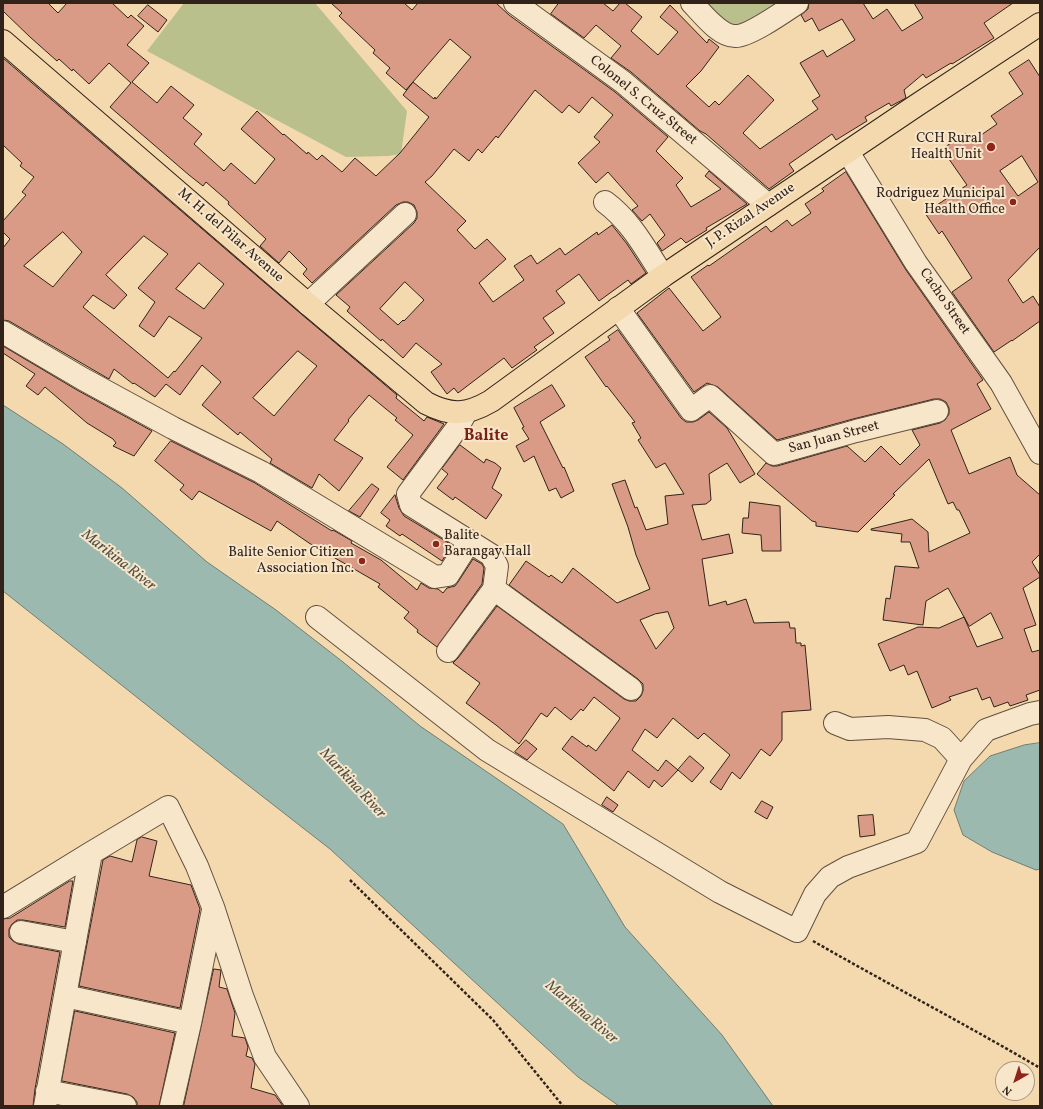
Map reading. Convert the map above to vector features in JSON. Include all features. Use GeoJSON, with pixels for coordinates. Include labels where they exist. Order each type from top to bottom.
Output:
{"type":"FeatureCollection","features":[{"type":"Feature","properties":{"kind":"main road","name":"J. P. Rizal Avenue"},"geometry":{"type":"LineString","coordinates":[[466,412],[479,408],[491,401],[663,276],[1040,24]]}},
{"type":"Feature","properties":{"kind":"main road","name":"M. H. del Pilar Avenue"},"geometry":{"type":"LineString","coordinates":[[3,41],[308,304],[426,403],[439,410],[466,412]]}},
{"type":"Feature","properties":{"kind":"street","name":"Colonel S. Cruz Street"},"geometry":{"type":"LineString","coordinates":[[515,3],[623,82],[768,205]]}},
{"type":"Feature","properties":{"kind":"street"},"geometry":{"type":"LineString","coordinates":[[692,3],[713,25],[725,33],[735,36],[745,34],[797,3]]}},
{"type":"Feature","properties":{"kind":"street","name":"Cacho Street"},"geometry":{"type":"LineString","coordinates":[[848,152],[916,263],[1001,384],[1040,453]]}},
{"type":"Feature","properties":{"kind":"street"},"geometry":{"type":"LineString","coordinates":[[605,202],[617,211],[628,224],[663,276]]}},
{"type":"Feature","properties":{"kind":"street"},"geometry":{"type":"LineString","coordinates":[[308,304],[405,214]]}},
{"type":"Feature","properties":{"kind":"street","name":"San Juan Street"},"geometry":{"type":"LineString","coordinates":[[618,308],[691,410],[710,396],[774,454],[856,430],[937,412]]}},
{"type":"Feature","properties":{"kind":"street"},"geometry":{"type":"LineString","coordinates":[[3,332],[173,428],[261,472],[435,577],[448,575],[469,542]]}},
{"type":"Feature","properties":{"kind":"street"},"geometry":{"type":"LineString","coordinates":[[448,651],[494,589],[497,566],[491,555],[411,505],[408,494],[457,428],[466,412]]}},
{"type":"Feature","properties":{"kind":"street"},"geometry":{"type":"LineString","coordinates":[[494,589],[631,689]]}},
{"type":"Feature","properties":{"kind":"street"},"geometry":{"type":"LineString","coordinates":[[317,617],[487,750],[720,892],[797,932],[815,894],[830,877],[848,867],[917,842],[967,751],[986,730],[1030,714],[1040,712]]}},
{"type":"Feature","properties":{"kind":"street"},"geometry":{"type":"LineString","coordinates":[[835,723],[850,729],[888,726],[925,730],[967,751]]}},
{"type":"Feature","properties":{"kind":"street"},"geometry":{"type":"LineString","coordinates":[[3,907],[168,807],[197,866],[213,907],[242,996],[265,1057],[298,1106]]}},
{"type":"Feature","properties":{"kind":"street"},"geometry":{"type":"LineString","coordinates":[[91,853],[46,1098],[125,1106]]}},
{"type":"Feature","properties":{"kind":"street"},"geometry":{"type":"LineString","coordinates":[[171,1106],[190,1023],[213,907]]}},
{"type":"Feature","properties":{"kind":"street"},"geometry":{"type":"LineString","coordinates":[[21,932],[74,942]]}},
{"type":"Feature","properties":{"kind":"street"},"geometry":{"type":"LineString","coordinates":[[65,996],[190,1023]]}},
{"type":"Feature","properties":{"kind":"path"},"geometry":{"type":"LineString","coordinates":[[350,880],[493,1020],[563,1106]]}},
{"type":"Feature","properties":{"kind":"path"},"geometry":{"type":"LineString","coordinates":[[797,932],[882,981],[974,1030],[1040,1068]]}},
{"type":"Feature","properties":{"kind":"green space"},"geometry":{"type":"Polygon","coordinates":[[[184,3],[315,3],[407,111],[401,154],[388,156],[346,157],[147,51],[184,3]]]}},
{"type":"Feature","properties":{"kind":"green space"},"geometry":{"type":"Polygon","coordinates":[[[690,3],[799,3],[730,42],[690,3]]]}},
{"type":"Feature","properties":{"kind":"water","name":"Marikina River"},"geometry":{"type":"Polygon","coordinates":[[[3,405],[63,444],[122,488],[207,562],[276,610],[343,662],[420,726],[563,824],[625,927],[722,1035],[773,1106],[619,1106],[578,1077],[330,849],[3,591],[3,405]]]}},
{"type":"Feature","properties":{"kind":"water"},"geometry":{"type":"Polygon","coordinates":[[[1040,743],[1040,869],[1036,870],[992,852],[963,835],[954,810],[964,781],[990,756],[1024,745],[1040,743]]]}},
{"type":"Feature","properties":{"kind":"building"},"geometry":{"type":"Polygon","coordinates":[[[3,3],[48,3],[58,13],[67,3],[112,3],[128,18],[131,15],[144,26],[127,45],[149,63],[132,82],[157,103],[171,86],[194,105],[183,118],[202,134],[194,144],[224,171],[231,163],[255,184],[275,159],[241,129],[257,111],[283,135],[284,134],[307,154],[308,152],[317,160],[322,155],[342,172],[355,158],[376,176],[400,153],[429,117],[403,95],[413,82],[436,99],[471,57],[450,39],[406,90],[386,73],[390,68],[373,53],[375,50],[339,16],[342,13],[331,3],[404,3],[412,10],[418,3],[496,3],[509,15],[615,92],[668,137],[656,151],[683,178],[676,185],[691,207],[721,189],[705,176],[709,171],[747,204],[706,228],[707,230],[686,243],[681,238],[662,251],[657,243],[665,235],[650,214],[642,221],[632,210],[638,206],[608,172],[596,183],[578,163],[600,142],[594,137],[613,115],[592,97],[579,113],[569,105],[562,113],[535,90],[498,138],[496,136],[482,153],[478,149],[469,161],[454,149],[432,176],[425,182],[466,221],[457,230],[475,249],[487,239],[506,259],[479,283],[493,302],[524,280],[514,266],[531,255],[537,264],[560,248],[565,255],[597,232],[598,235],[612,225],[627,244],[646,273],[631,284],[628,280],[599,301],[579,274],[556,291],[565,303],[543,318],[554,333],[534,347],[537,350],[512,368],[504,358],[458,393],[454,388],[447,394],[431,372],[442,364],[416,343],[403,358],[347,311],[350,307],[336,295],[414,223],[417,218],[417,212],[414,205],[408,202],[403,202],[396,205],[312,283],[303,274],[307,269],[289,251],[279,263],[260,246],[266,239],[228,204],[229,202],[206,182],[203,186],[189,175],[110,107],[131,83],[109,63],[89,84],[73,69],[72,71],[59,59],[57,61],[3,11],[3,3]],[[405,282],[380,309],[398,325],[403,320],[404,321],[424,300],[405,282]]]}},
{"type":"Feature","properties":{"kind":"building"},"geometry":{"type":"Polygon","coordinates":[[[559,3],[603,3],[613,11],[620,3],[625,3],[642,17],[631,31],[658,55],[678,32],[660,17],[670,5],[707,43],[709,39],[719,47],[701,71],[686,86],[709,107],[715,101],[719,105],[748,75],[774,100],[743,133],[760,149],[818,109],[812,101],[820,96],[800,63],[823,50],[827,57],[855,40],[842,19],[819,31],[812,18],[805,22],[801,15],[808,9],[809,3],[863,3],[873,19],[887,9],[902,31],[923,18],[914,3],[1013,3],[984,23],[994,38],[926,78],[923,74],[904,90],[906,98],[891,106],[889,103],[865,117],[867,121],[836,140],[832,134],[789,164],[794,171],[769,189],[706,134],[700,131],[631,72],[611,58],[621,46],[596,25],[584,38],[551,14],[559,3]]]}},
{"type":"Feature","properties":{"kind":"building"},"geometry":{"type":"Polygon","coordinates":[[[148,5],[167,20],[158,32],[138,16],[148,5]]]}},
{"type":"Feature","properties":{"kind":"building"},"geometry":{"type":"Polygon","coordinates":[[[3,58],[397,395],[396,398],[424,421],[427,417],[444,424],[403,480],[387,467],[413,435],[395,420],[397,418],[369,395],[348,420],[349,421],[334,440],[363,458],[339,491],[319,474],[312,488],[270,463],[272,459],[240,432],[238,435],[202,405],[221,382],[202,365],[180,395],[166,384],[155,397],[134,383],[133,384],[114,369],[109,379],[9,321],[3,320],[3,248],[10,239],[3,232],[3,221],[26,195],[22,192],[34,177],[20,166],[22,163],[3,145],[3,58]],[[63,232],[24,266],[53,287],[82,252],[63,232]],[[144,236],[106,275],[127,295],[114,309],[93,295],[83,307],[168,378],[174,371],[175,372],[202,338],[169,316],[154,337],[139,326],[155,302],[138,288],[168,254],[144,236]],[[199,263],[176,289],[204,309],[224,284],[199,263]],[[298,351],[253,398],[274,416],[317,366],[298,351]]]}},
{"type":"Feature","properties":{"kind":"building"},"geometry":{"type":"Polygon","coordinates":[[[1029,60],[1040,77],[1040,247],[1008,280],[1023,303],[1033,296],[1040,307],[1040,321],[994,352],[952,292],[972,278],[942,231],[939,234],[925,213],[967,185],[942,149],[966,133],[971,142],[997,124],[991,116],[1023,94],[1009,73],[1029,60]],[[1022,156],[1000,171],[1018,196],[1038,182],[1022,156]]]}},
{"type":"Feature","properties":{"kind":"building"},"geometry":{"type":"Polygon","coordinates":[[[846,172],[906,270],[983,380],[977,384],[991,409],[951,430],[969,474],[1010,457],[1017,475],[1040,495],[1040,554],[1032,562],[1040,577],[1023,588],[1036,625],[1024,629],[1032,652],[1040,650],[1040,690],[1026,695],[1028,700],[1010,706],[1008,702],[994,707],[990,697],[982,700],[977,688],[949,697],[951,700],[932,708],[917,671],[908,675],[904,665],[890,671],[878,644],[918,627],[939,628],[964,617],[948,588],[926,601],[923,625],[883,620],[886,598],[890,599],[895,566],[919,568],[910,542],[901,542],[902,534],[871,529],[912,519],[928,532],[929,552],[970,533],[959,510],[957,510],[953,502],[948,504],[929,459],[893,494],[895,495],[858,532],[816,526],[816,522],[812,521],[757,474],[766,463],[772,466],[777,466],[847,446],[865,462],[881,446],[900,465],[920,445],[912,430],[940,423],[945,420],[949,414],[949,408],[946,402],[940,399],[934,399],[777,440],[718,387],[707,383],[694,392],[637,313],[669,288],[703,331],[721,317],[691,277],[766,226],[771,232],[787,220],[792,226],[811,213],[805,204],[824,191],[822,189],[846,172]],[[991,613],[969,626],[964,617],[977,647],[1003,638],[991,613]]]}},
{"type":"Feature","properties":{"kind":"building"},"geometry":{"type":"Polygon","coordinates":[[[618,330],[681,418],[686,422],[698,420],[709,412],[727,428],[755,474],[740,483],[727,463],[709,474],[711,500],[706,504],[692,505],[702,540],[729,534],[733,553],[702,559],[709,606],[726,601],[727,605],[746,599],[754,623],[789,622],[790,628],[795,628],[796,643],[801,643],[801,646],[805,645],[811,710],[782,712],[782,740],[770,756],[761,749],[740,779],[732,772],[721,790],[710,782],[730,755],[704,733],[698,739],[673,718],[657,738],[645,729],[632,750],[658,771],[666,760],[678,770],[662,787],[654,780],[649,788],[628,771],[614,791],[562,749],[572,736],[587,747],[588,745],[596,751],[619,720],[620,718],[594,697],[583,711],[581,709],[571,720],[555,707],[547,717],[541,713],[519,744],[466,703],[480,683],[453,663],[497,606],[624,699],[636,701],[641,696],[643,684],[638,679],[509,585],[526,561],[549,577],[551,575],[562,583],[573,568],[617,603],[650,589],[636,555],[628,527],[612,484],[625,480],[635,508],[637,507],[646,530],[668,524],[665,496],[684,494],[665,463],[656,468],[638,440],[641,438],[632,423],[635,422],[607,386],[606,387],[585,357],[610,340],[608,337],[618,330]],[[668,612],[655,614],[640,620],[656,649],[674,628],[668,612]]]}},
{"type":"Feature","properties":{"kind":"building"},"geometry":{"type":"Polygon","coordinates":[[[3,346],[77,390],[152,431],[134,456],[113,446],[116,443],[113,439],[87,423],[45,387],[38,395],[26,386],[35,374],[3,353],[3,346]]]}},
{"type":"Feature","properties":{"kind":"building"},"geometry":{"type":"Polygon","coordinates":[[[552,385],[565,406],[540,422],[563,468],[564,467],[574,491],[561,498],[556,488],[549,491],[534,456],[524,462],[516,446],[529,439],[522,428],[524,427],[514,408],[552,385]]]}},
{"type":"Feature","properties":{"kind":"building"},"geometry":{"type":"Polygon","coordinates":[[[171,441],[255,483],[332,531],[333,530],[352,541],[351,543],[381,560],[417,590],[421,583],[429,588],[438,589],[443,593],[447,588],[455,586],[473,559],[482,564],[484,568],[482,584],[437,647],[417,632],[418,630],[404,618],[409,612],[378,587],[380,584],[309,543],[277,521],[271,531],[199,491],[192,500],[180,490],[184,485],[155,461],[171,441]]]}},
{"type":"Feature","properties":{"kind":"building"},"geometry":{"type":"Polygon","coordinates":[[[460,445],[484,463],[486,459],[495,463],[501,468],[492,488],[502,495],[486,519],[455,497],[453,500],[437,488],[448,474],[442,469],[460,445]]]}},
{"type":"Feature","properties":{"kind":"building"},"geometry":{"type":"Polygon","coordinates":[[[372,484],[379,489],[360,517],[349,511],[372,484]]]}},
{"type":"Feature","properties":{"kind":"building"},"geometry":{"type":"Polygon","coordinates":[[[395,495],[399,508],[404,516],[452,545],[442,561],[402,534],[400,536],[386,526],[390,520],[381,513],[395,495]]]}},
{"type":"Feature","properties":{"kind":"building"},"geometry":{"type":"Polygon","coordinates":[[[750,502],[780,506],[781,551],[762,551],[761,535],[742,533],[743,518],[748,518],[750,502]]]}},
{"type":"Feature","properties":{"kind":"building"},"geometry":{"type":"Polygon","coordinates":[[[526,740],[537,749],[527,760],[515,752],[526,740]]]}},
{"type":"Feature","properties":{"kind":"building"},"geometry":{"type":"Polygon","coordinates":[[[690,756],[704,768],[692,782],[678,770],[690,756]]]}},
{"type":"Feature","properties":{"kind":"building"},"geometry":{"type":"Polygon","coordinates":[[[607,797],[618,805],[613,812],[602,805],[607,797]]]}},
{"type":"Feature","properties":{"kind":"building"},"geometry":{"type":"Polygon","coordinates":[[[762,801],[773,807],[767,819],[755,812],[762,801]]]}},
{"type":"Feature","properties":{"kind":"building"},"geometry":{"type":"Polygon","coordinates":[[[873,815],[875,835],[860,837],[858,816],[873,815]]]}},
{"type":"Feature","properties":{"kind":"building"},"geometry":{"type":"Polygon","coordinates":[[[142,837],[157,841],[149,876],[191,885],[200,909],[180,1008],[79,986],[103,860],[110,856],[132,862],[137,840],[142,837]]]}},
{"type":"Feature","properties":{"kind":"building"},"geometry":{"type":"Polygon","coordinates":[[[70,881],[73,881],[65,927],[17,920],[9,929],[9,937],[18,944],[60,952],[33,1106],[3,1106],[3,919],[10,918],[70,881]]]}},
{"type":"Feature","properties":{"kind":"building"},"geometry":{"type":"Polygon","coordinates":[[[214,969],[221,970],[219,987],[227,989],[235,1013],[232,1036],[245,1038],[248,1047],[246,1056],[252,1058],[255,1064],[251,1088],[275,1095],[283,1106],[184,1106],[214,969]]]}},
{"type":"Feature","properties":{"kind":"building"},"geometry":{"type":"Polygon","coordinates":[[[75,1011],[175,1033],[159,1106],[137,1106],[137,1102],[133,1097],[127,1094],[62,1081],[75,1011]]]}},
{"type":"Feature","properties":{"kind":"place","name":"CCH Rural Health Unit"},"geometry":{"type":"Point","coordinates":[991,147]}},
{"type":"Feature","properties":{"kind":"place","name":"Rodriguez Municipal Health Office"},"geometry":{"type":"Point","coordinates":[1013,202]}},
{"type":"Feature","properties":{"kind":"place","name":"Balite Barangay Hall"},"geometry":{"type":"Point","coordinates":[436,544]}},
{"type":"Feature","properties":{"kind":"place","name":"Balite Senior Citizen Association Inc."},"geometry":{"type":"Point","coordinates":[362,561]}},
{"type":"Feature","properties":{"kind":"district","name":"Balite"},"geometry":{"type":"Point","coordinates":[486,437]}}]}
